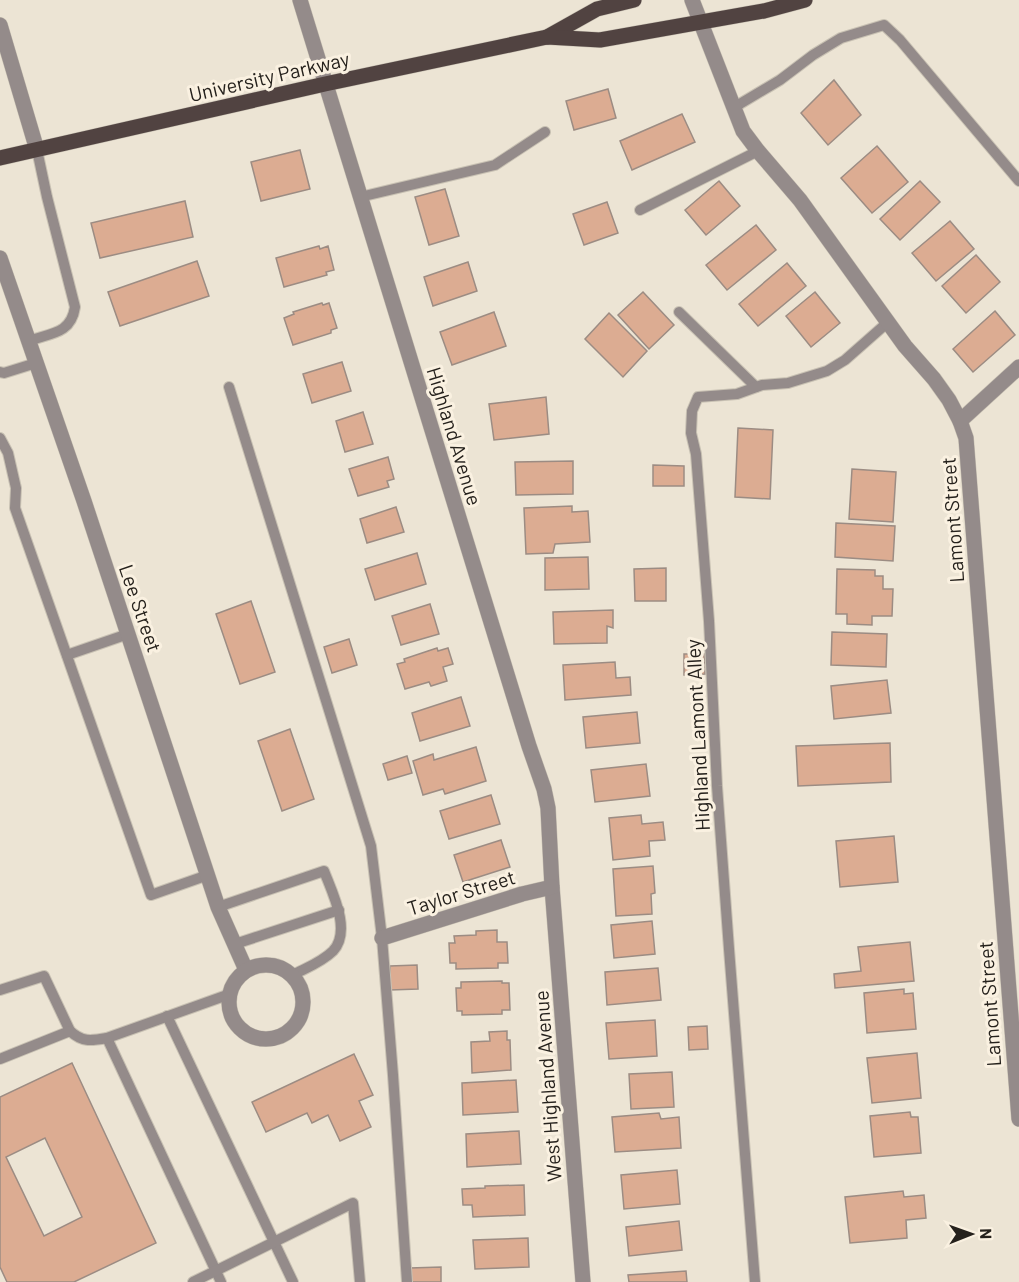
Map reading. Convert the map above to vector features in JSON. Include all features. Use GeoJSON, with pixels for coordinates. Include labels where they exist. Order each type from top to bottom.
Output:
{"type":"FeatureCollection","features":[{"type":"Feature","properties":{"kind":"main road","name":"University Parkway"},"geometry":{"type":"LineString","coordinates":[[547,37],[597,9],[634,0]]}},
{"type":"Feature","properties":{"kind":"main road","name":"University Parkway"},"geometry":{"type":"LineString","coordinates":[[0,158],[325,84],[547,37],[600,40],[764,10],[805,0]]}},
{"type":"Feature","properties":{"kind":"street","name":"Highland Avenue"},"geometry":{"type":"LineString","coordinates":[[300,0],[544,789],[548,808],[552,887]]}},
{"type":"Feature","properties":{"kind":"street","name":"Lamont Street"},"geometry":{"type":"LineString","coordinates":[[692,0],[743,131],[800,200],[887,323],[934,379],[949,400],[966,438],[1019,1119]]}},
{"type":"Feature","properties":{"kind":"street"},"geometry":{"type":"LineString","coordinates":[[0,25],[37,150]]}},
{"type":"Feature","properties":{"kind":"street","name":"Lee Street"},"geometry":{"type":"LineString","coordinates":[[0,258],[218,907],[246,970]]}},
{"type":"Feature","properties":{"kind":"street"},"geometry":{"type":"LineString","coordinates":[[960,421],[1019,367]]}},
{"type":"Feature","properties":{"kind":"street","name":"Taylor Street"},"geometry":{"type":"LineString","coordinates":[[382,938],[522,894],[552,887]]}},
{"type":"Feature","properties":{"kind":"street","name":"West Highland Avenue"},"geometry":{"type":"LineString","coordinates":[[552,887],[583,1282]]}},
{"type":"Feature","properties":{"kind":"street"},"geometry":{"type":"LineString","coordinates":[[262,964],[279,966],[293,975],[300,986],[303,998],[303,1011],[297,1023],[277,1038],[264,1039],[252,1036],[241,1029],[233,1019],[229,1007],[230,994],[235,980],[246,970],[262,964]]}},
{"type":"Feature","properties":{"kind":"lane"},"geometry":{"type":"LineString","coordinates":[[733,108],[780,80],[813,55],[841,38],[884,25],[900,40],[1019,181]]}},
{"type":"Feature","properties":{"kind":"lane"},"geometry":{"type":"LineString","coordinates":[[360,197],[495,165],[545,132]]}},
{"type":"Feature","properties":{"kind":"lane"},"geometry":{"type":"LineString","coordinates":[[28,341],[64,329],[73,319],[75,306],[37,150]]}},
{"type":"Feature","properties":{"kind":"lane"},"geometry":{"type":"LineString","coordinates":[[640,210],[758,151]]}},
{"type":"Feature","properties":{"kind":"lane"},"geometry":{"type":"LineString","coordinates":[[679,312],[756,387]]}},
{"type":"Feature","properties":{"kind":"lane","name":"Highland Lamont Alley"},"geometry":{"type":"LineString","coordinates":[[755,1282],[717,786],[709,621],[696,454],[691,433],[692,411],[698,397],[737,394],[762,385],[788,383],[827,371],[844,360],[887,323]]}},
{"type":"Feature","properties":{"kind":"lane"},"geometry":{"type":"LineString","coordinates":[[0,372],[4,373],[36,363]]}},
{"type":"Feature","properties":{"kind":"lane"},"geometry":{"type":"LineString","coordinates":[[229,387],[371,846],[382,938],[407,1282]]}},
{"type":"Feature","properties":{"kind":"lane"},"geometry":{"type":"LineString","coordinates":[[0,438],[8,453],[16,488],[15,508],[151,895],[208,875]]}},
{"type":"Feature","properties":{"kind":"lane"},"geometry":{"type":"LineString","coordinates":[[67,655],[128,634]]}},
{"type":"Feature","properties":{"kind":"lane"},"geometry":{"type":"LineString","coordinates":[[218,907],[324,871],[339,909],[341,932],[339,942],[334,950],[320,961],[293,975]]}},
{"type":"Feature","properties":{"kind":"lane"},"geometry":{"type":"LineString","coordinates":[[235,944],[339,909]]}},
{"type":"Feature","properties":{"kind":"lane"},"geometry":{"type":"LineString","coordinates":[[0,990],[45,976],[70,1031],[83,1040],[107,1038],[230,994]]}},
{"type":"Feature","properties":{"kind":"lane"},"geometry":{"type":"LineString","coordinates":[[167,1016],[293,1282]]}},
{"type":"Feature","properties":{"kind":"lane"},"geometry":{"type":"LineString","coordinates":[[0,1059],[70,1031]]}},
{"type":"Feature","properties":{"kind":"lane"},"geometry":{"type":"LineString","coordinates":[[107,1038],[221,1282]]}},
{"type":"Feature","properties":{"kind":"lane"},"geometry":{"type":"LineString","coordinates":[[193,1282],[353,1203],[360,1282]]}},
{"type":"Feature","properties":{"kind":"building"},"geometry":{"type":"Polygon","coordinates":[[[834,80],[861,115],[828,145],[801,113],[834,80]]]}},
{"type":"Feature","properties":{"kind":"building"},"geometry":{"type":"Polygon","coordinates":[[[608,89],[616,118],[574,130],[566,101],[608,89]]]}},
{"type":"Feature","properties":{"kind":"building"},"geometry":{"type":"Polygon","coordinates":[[[682,114],[695,142],[632,170],[620,141],[682,114]]]}},
{"type":"Feature","properties":{"kind":"building"},"geometry":{"type":"Polygon","coordinates":[[[877,146],[908,182],[872,213],[841,178],[877,146]]]}},
{"type":"Feature","properties":{"kind":"building"},"geometry":{"type":"Polygon","coordinates":[[[300,150],[310,189],[261,201],[251,162],[300,150]]]}},
{"type":"Feature","properties":{"kind":"building"},"geometry":{"type":"Polygon","coordinates":[[[719,181],[740,206],[706,235],[685,210],[719,181]]]}},
{"type":"Feature","properties":{"kind":"building"},"geometry":{"type":"Polygon","coordinates":[[[920,181],[940,202],[900,240],[880,219],[920,181]]]}},
{"type":"Feature","properties":{"kind":"building"},"geometry":{"type":"Polygon","coordinates":[[[445,189],[459,236],[429,245],[415,197],[445,189]]]}},
{"type":"Feature","properties":{"kind":"building"},"geometry":{"type":"Polygon","coordinates":[[[185,201],[193,237],[100,258],[91,223],[185,201]]]}},
{"type":"Feature","properties":{"kind":"building"},"geometry":{"type":"Polygon","coordinates":[[[607,202],[618,233],[584,245],[573,214],[607,202]]]}},
{"type":"Feature","properties":{"kind":"building"},"geometry":{"type":"Polygon","coordinates":[[[950,221],[974,249],[936,281],[912,253],[950,221]]]}},
{"type":"Feature","properties":{"kind":"building"},"geometry":{"type":"Polygon","coordinates":[[[756,225],[776,250],[727,290],[706,265],[756,225]]]}},
{"type":"Feature","properties":{"kind":"building"},"geometry":{"type":"Polygon","coordinates":[[[319,246],[320,249],[328,246],[334,270],[326,272],[327,275],[284,287],[276,258],[319,246]]]}},
{"type":"Feature","properties":{"kind":"building"},"geometry":{"type":"Polygon","coordinates":[[[976,255],[1000,282],[966,313],[942,286],[976,255]]]}},
{"type":"Feature","properties":{"kind":"building"},"geometry":{"type":"Polygon","coordinates":[[[197,261],[209,296],[120,326],[108,292],[197,261]]]}},
{"type":"Feature","properties":{"kind":"building"},"geometry":{"type":"Polygon","coordinates":[[[468,262],[477,291],[433,306],[424,277],[468,262]]]}},
{"type":"Feature","properties":{"kind":"building"},"geometry":{"type":"Polygon","coordinates":[[[787,263],[806,286],[758,326],[739,304],[787,263]]]}},
{"type":"Feature","properties":{"kind":"building"},"geometry":{"type":"Polygon","coordinates":[[[643,292],[674,325],[649,349],[618,315],[643,292]]]}},
{"type":"Feature","properties":{"kind":"building"},"geometry":{"type":"Polygon","coordinates":[[[815,292],[840,323],[811,347],[786,316],[815,292]]]}},
{"type":"Feature","properties":{"kind":"building"},"geometry":{"type":"Polygon","coordinates":[[[322,303],[323,305],[329,303],[337,328],[331,330],[331,333],[293,345],[284,318],[294,314],[293,312],[322,303]]]}},
{"type":"Feature","properties":{"kind":"building"},"geometry":{"type":"Polygon","coordinates":[[[995,311],[1015,335],[973,372],[953,349],[995,311]]]}},
{"type":"Feature","properties":{"kind":"building"},"geometry":{"type":"Polygon","coordinates":[[[494,312],[506,346],[452,365],[440,332],[494,312]]]}},
{"type":"Feature","properties":{"kind":"building"},"geometry":{"type":"Polygon","coordinates":[[[609,313],[647,351],[623,377],[585,339],[609,313]]]}},
{"type":"Feature","properties":{"kind":"building"},"geometry":{"type":"Polygon","coordinates":[[[342,362],[351,391],[312,403],[303,374],[342,362]]]}},
{"type":"Feature","properties":{"kind":"building"},"geometry":{"type":"Polygon","coordinates":[[[546,397],[549,434],[494,440],[489,404],[546,397]]]}},
{"type":"Feature","properties":{"kind":"building"},"geometry":{"type":"Polygon","coordinates":[[[363,412],[373,444],[345,452],[336,421],[363,412]]]}},
{"type":"Feature","properties":{"kind":"building"},"geometry":{"type":"Polygon","coordinates":[[[738,428],[773,430],[770,499],[735,497],[738,428]]]}},
{"type":"Feature","properties":{"kind":"building"},"geometry":{"type":"Polygon","coordinates":[[[388,457],[394,479],[387,481],[389,487],[358,496],[349,469],[388,457]]]}},
{"type":"Feature","properties":{"kind":"building"},"geometry":{"type":"Polygon","coordinates":[[[573,461],[573,494],[516,495],[515,462],[573,461]]]}},
{"type":"Feature","properties":{"kind":"building"},"geometry":{"type":"Polygon","coordinates":[[[653,465],[684,466],[684,486],[653,486],[653,465]]]}},
{"type":"Feature","properties":{"kind":"building"},"geometry":{"type":"Polygon","coordinates":[[[852,469],[896,472],[893,522],[849,519],[852,469]]]}},
{"type":"Feature","properties":{"kind":"building"},"geometry":{"type":"Polygon","coordinates":[[[572,506],[572,512],[588,511],[590,542],[555,544],[553,553],[526,554],[524,508],[572,506]]]}},
{"type":"Feature","properties":{"kind":"building"},"geometry":{"type":"Polygon","coordinates":[[[396,507],[404,532],[367,543],[360,519],[396,507]]]}},
{"type":"Feature","properties":{"kind":"building"},"geometry":{"type":"Polygon","coordinates":[[[836,523],[895,526],[893,561],[835,557],[836,523]]]}},
{"type":"Feature","properties":{"kind":"building"},"geometry":{"type":"Polygon","coordinates":[[[417,553],[426,584],[375,600],[365,569],[417,553]]]}},
{"type":"Feature","properties":{"kind":"building"},"geometry":{"type":"Polygon","coordinates":[[[588,557],[589,589],[545,590],[545,558],[588,557]]]}},
{"type":"Feature","properties":{"kind":"building"},"geometry":{"type":"Polygon","coordinates":[[[666,568],[666,601],[635,601],[634,569],[666,568]]]}},
{"type":"Feature","properties":{"kind":"building"},"geometry":{"type":"Polygon","coordinates":[[[837,569],[875,570],[875,576],[883,576],[883,589],[893,589],[892,616],[872,616],[872,625],[847,624],[847,614],[836,614],[837,569]]]}},
{"type":"Feature","properties":{"kind":"building"},"geometry":{"type":"Polygon","coordinates":[[[251,601],[275,672],[240,684],[216,614],[251,601]]]}},
{"type":"Feature","properties":{"kind":"building"},"geometry":{"type":"Polygon","coordinates":[[[430,604],[439,634],[401,645],[392,616],[430,604]]]}},
{"type":"Feature","properties":{"kind":"building"},"geometry":{"type":"Polygon","coordinates":[[[613,610],[613,628],[607,626],[607,643],[554,644],[553,612],[613,610]]]}},
{"type":"Feature","properties":{"kind":"building"},"geometry":{"type":"Polygon","coordinates":[[[832,632],[887,634],[886,667],[831,665],[832,632]]]}},
{"type":"Feature","properties":{"kind":"building"},"geometry":{"type":"Polygon","coordinates":[[[349,639],[357,665],[332,673],[324,647],[349,639]]]}},
{"type":"Feature","properties":{"kind":"building"},"geometry":{"type":"Polygon","coordinates":[[[437,648],[438,651],[448,648],[453,664],[443,667],[447,681],[431,686],[429,682],[405,689],[397,664],[405,662],[404,659],[437,648]]]}},
{"type":"Feature","properties":{"kind":"building"},"geometry":{"type":"Polygon","coordinates":[[[684,654],[704,654],[705,674],[684,675],[684,654]]]}},
{"type":"Feature","properties":{"kind":"building"},"geometry":{"type":"Polygon","coordinates":[[[615,662],[616,678],[630,677],[631,695],[565,700],[563,665],[615,662]]]}},
{"type":"Feature","properties":{"kind":"building"},"geometry":{"type":"Polygon","coordinates":[[[887,680],[891,713],[834,719],[831,686],[887,680]]]}},
{"type":"Feature","properties":{"kind":"building"},"geometry":{"type":"Polygon","coordinates":[[[461,697],[470,726],[420,741],[412,713],[461,697]]]}},
{"type":"Feature","properties":{"kind":"building"},"geometry":{"type":"Polygon","coordinates":[[[637,712],[640,743],[586,748],[583,717],[637,712]]]}},
{"type":"Feature","properties":{"kind":"building"},"geometry":{"type":"Polygon","coordinates":[[[290,729],[314,799],[282,811],[258,741],[290,729]]]}},
{"type":"Feature","properties":{"kind":"building"},"geometry":{"type":"Polygon","coordinates":[[[890,743],[891,782],[798,786],[796,746],[890,743]]]}},
{"type":"Feature","properties":{"kind":"building"},"geometry":{"type":"Polygon","coordinates":[[[476,747],[486,781],[445,794],[443,789],[423,795],[413,761],[433,754],[434,760],[476,747]]]}},
{"type":"Feature","properties":{"kind":"building"},"geometry":{"type":"Polygon","coordinates":[[[407,756],[412,773],[388,780],[383,764],[407,756]]]}},
{"type":"Feature","properties":{"kind":"building"},"geometry":{"type":"Polygon","coordinates":[[[646,764],[650,796],[595,802],[591,770],[646,764]]]}},
{"type":"Feature","properties":{"kind":"building"},"geometry":{"type":"Polygon","coordinates":[[[491,795],[500,824],[449,839],[440,811],[491,795]]]}},
{"type":"Feature","properties":{"kind":"building"},"geometry":{"type":"Polygon","coordinates":[[[641,815],[642,824],[663,822],[665,840],[649,841],[650,856],[613,860],[609,818],[641,815]]]}},
{"type":"Feature","properties":{"kind":"building"},"geometry":{"type":"Polygon","coordinates":[[[894,836],[898,882],[840,887],[836,841],[894,836]]]}},
{"type":"Feature","properties":{"kind":"building"},"geometry":{"type":"Polygon","coordinates":[[[501,840],[510,867],[463,882],[454,855],[501,840]]]}},
{"type":"Feature","properties":{"kind":"building"},"geometry":{"type":"Polygon","coordinates":[[[653,866],[655,893],[651,894],[652,914],[616,916],[613,869],[653,866]]]}},
{"type":"Feature","properties":{"kind":"building"},"geometry":{"type":"Polygon","coordinates":[[[652,921],[655,954],[614,958],[611,925],[652,921]]]}},
{"type":"Feature","properties":{"kind":"building"},"geometry":{"type":"Polygon","coordinates":[[[497,930],[497,942],[507,942],[508,963],[498,963],[498,968],[456,969],[456,963],[450,963],[449,943],[455,943],[454,936],[476,935],[476,931],[497,930]]]}},
{"type":"Feature","properties":{"kind":"building"},"geometry":{"type":"Polygon","coordinates":[[[910,942],[914,981],[835,988],[834,974],[861,971],[858,947],[910,942]]]}},
{"type":"Feature","properties":{"kind":"building"},"geometry":{"type":"Polygon","coordinates":[[[417,965],[418,989],[390,990],[390,966],[417,965]]]}},
{"type":"Feature","properties":{"kind":"building"},"geometry":{"type":"Polygon","coordinates":[[[658,968],[661,1000],[607,1005],[605,972],[658,968]]]}},
{"type":"Feature","properties":{"kind":"building"},"geometry":{"type":"Polygon","coordinates":[[[502,981],[502,983],[509,983],[510,1010],[502,1010],[502,1014],[462,1015],[462,1011],[457,1011],[456,988],[461,988],[461,982],[502,981]]]}},
{"type":"Feature","properties":{"kind":"building"},"geometry":{"type":"Polygon","coordinates":[[[904,989],[904,994],[913,993],[916,1029],[867,1033],[864,993],[904,989]]]}},
{"type":"Feature","properties":{"kind":"building"},"geometry":{"type":"Polygon","coordinates":[[[655,1020],[657,1056],[609,1059],[606,1023],[655,1020]]]}},
{"type":"Feature","properties":{"kind":"building"},"geometry":{"type":"Polygon","coordinates":[[[707,1026],[708,1049],[689,1050],[688,1027],[707,1026]]]}},
{"type":"Feature","properties":{"kind":"building"},"geometry":{"type":"Polygon","coordinates":[[[507,1031],[507,1040],[510,1040],[511,1070],[472,1073],[471,1042],[490,1041],[489,1032],[507,1031]]]}},
{"type":"Feature","properties":{"kind":"building"},"geometry":{"type":"Polygon","coordinates":[[[917,1053],[921,1098],[872,1103],[867,1058],[917,1053]]]}},
{"type":"Feature","properties":{"kind":"building"},"geometry":{"type":"Polygon","coordinates":[[[354,1054],[373,1095],[359,1101],[371,1127],[340,1141],[328,1115],[312,1123],[307,1113],[266,1132],[252,1102],[354,1054]]]}},
{"type":"Feature","properties":{"kind":"building"},"geometry":{"type":"Polygon","coordinates":[[[72,1063],[156,1243],[74,1282],[7,1282],[0,1267],[0,1097],[72,1063]],[[45,1138],[6,1157],[44,1236],[82,1217],[45,1138]]]}},
{"type":"Feature","properties":{"kind":"building"},"geometry":{"type":"Polygon","coordinates":[[[672,1072],[674,1107],[631,1109],[629,1074],[672,1072]]]}},
{"type":"Feature","properties":{"kind":"building"},"geometry":{"type":"Polygon","coordinates":[[[516,1080],[518,1112],[463,1115],[462,1083],[516,1080]]]}},
{"type":"Feature","properties":{"kind":"building"},"geometry":{"type":"Polygon","coordinates":[[[910,1112],[911,1117],[918,1117],[921,1153],[874,1157],[870,1116],[910,1112]]]}},
{"type":"Feature","properties":{"kind":"building"},"geometry":{"type":"Polygon","coordinates":[[[659,1113],[661,1119],[679,1117],[681,1148],[615,1152],[612,1117],[659,1113]]]}},
{"type":"Feature","properties":{"kind":"building"},"geometry":{"type":"Polygon","coordinates":[[[519,1131],[521,1164],[467,1167],[466,1134],[519,1131]]]}},
{"type":"Feature","properties":{"kind":"building"},"geometry":{"type":"Polygon","coordinates":[[[677,1170],[680,1204],[624,1209],[621,1175],[677,1170]]]}},
{"type":"Feature","properties":{"kind":"building"},"geometry":{"type":"Polygon","coordinates":[[[524,1185],[525,1215],[473,1217],[472,1205],[463,1205],[462,1189],[524,1185]]]}},
{"type":"Feature","properties":{"kind":"building"},"geometry":{"type":"Polygon","coordinates":[[[903,1191],[904,1197],[924,1195],[926,1218],[906,1220],[907,1238],[850,1243],[845,1197],[903,1191]]]}},
{"type":"Feature","properties":{"kind":"building"},"geometry":{"type":"Polygon","coordinates":[[[679,1221],[682,1250],[629,1256],[626,1227],[679,1221]]]}},
{"type":"Feature","properties":{"kind":"building"},"geometry":{"type":"Polygon","coordinates":[[[528,1238],[529,1267],[475,1269],[473,1240],[528,1238]]]}},
{"type":"Feature","properties":{"kind":"building"},"geometry":{"type":"Polygon","coordinates":[[[441,1267],[441,1282],[411,1282],[410,1268],[441,1267]]]}},
{"type":"Feature","properties":{"kind":"building"},"geometry":{"type":"Polygon","coordinates":[[[686,1271],[687,1282],[629,1282],[628,1275],[686,1271]]]}}]}
